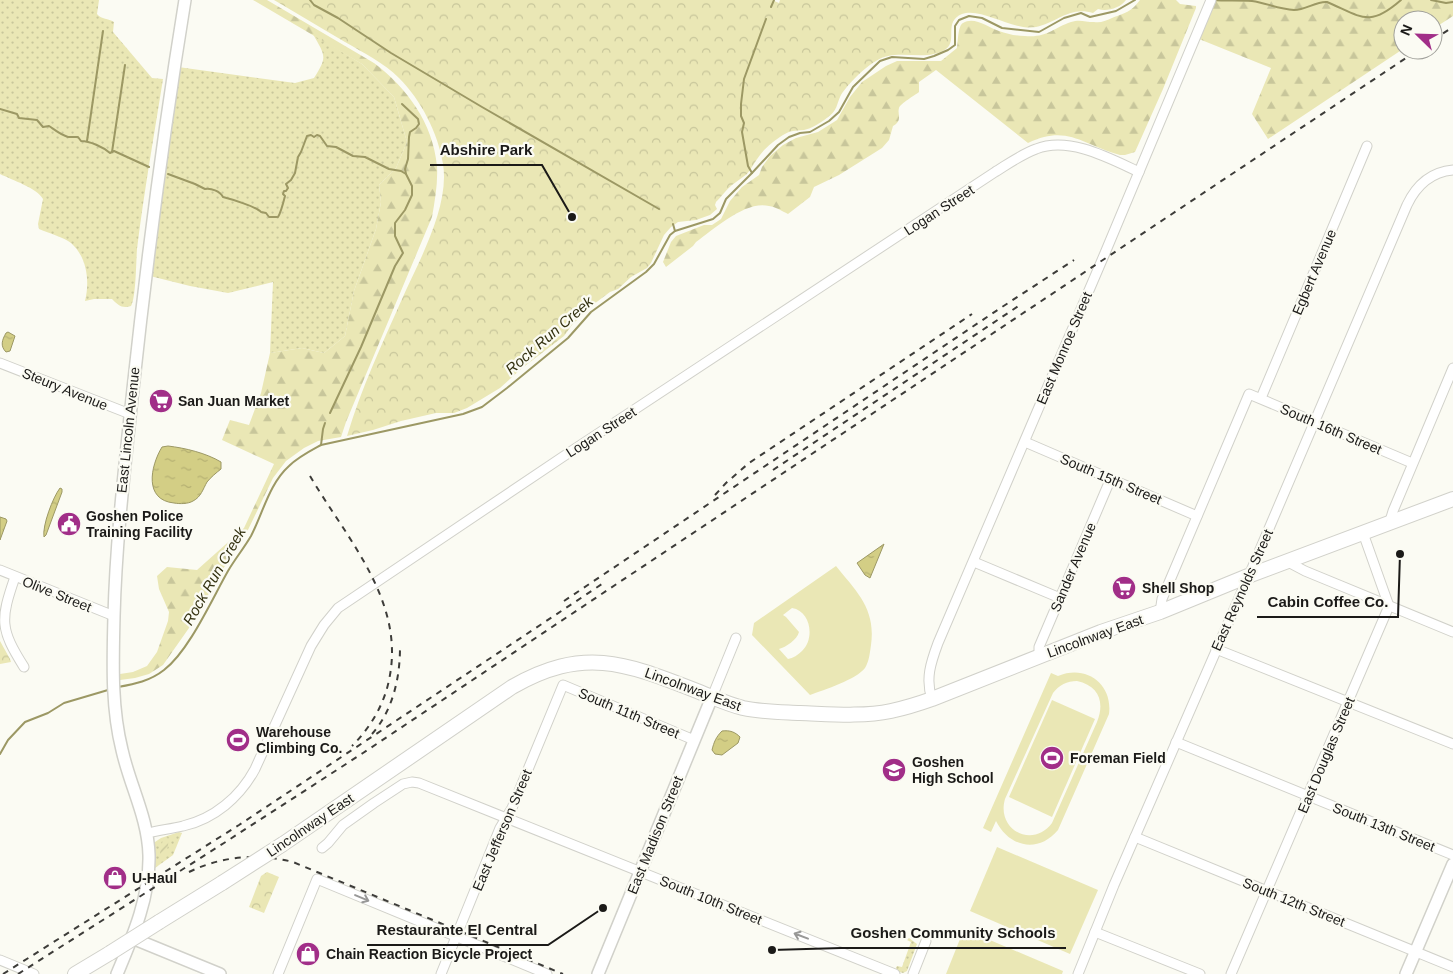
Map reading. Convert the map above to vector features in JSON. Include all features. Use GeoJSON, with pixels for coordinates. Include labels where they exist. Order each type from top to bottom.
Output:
{"type":"FeatureCollection","features":[{"type":"Feature","properties":{"kind":"highway","name":"Lincolnway East"},"geometry":{"type":"LineString","coordinates":[[77,973],[222,884],[512,687],[545,670],[581,663],[605,662],[617,664],[645,671],[735,706],[752,710],[860,714],[906,708],[1453,499]]}},
{"type":"Feature","properties":{"kind":"main road","name":"East Lincoln Avenue"},"geometry":{"type":"LineString","coordinates":[[117,974],[132,938],[142,906],[147,883],[149,856],[148,833],[120,744],[115,703],[114,616],[119,518],[142,302],[185,0]]}},
{"type":"Feature","properties":{"kind":"main road","name":"East Madison Street"},"geometry":{"type":"LineString","coordinates":[[598,974],[712,697]]}},
{"type":"Feature","properties":{"kind":"main road"},"geometry":{"type":"LineString","coordinates":[[1406,974],[1453,864]]}},
{"type":"Feature","properties":{"kind":"main road"},"geometry":{"type":"LineString","coordinates":[[132,938],[220,974]]}},
{"type":"Feature","properties":{"kind":"street","name":"East Monroe Street"},"geometry":{"type":"LineString","coordinates":[[932,699],[928,679],[932,660],[1211,0]]}},
{"type":"Feature","properties":{"kind":"street","name":"Logan Street"},"geometry":{"type":"LineString","coordinates":[[148,833],[183,826],[208,817],[236,797],[245,787],[256,769],[311,646],[324,625],[338,608],[556,462],[996,172],[1034,149],[1056,145],[1074,146],[1139,172]]}},
{"type":"Feature","properties":{"kind":"street","name":"Egbert Avenue"},"geometry":{"type":"LineString","coordinates":[[1260,398],[1367,146]]}},
{"type":"Feature","properties":{"kind":"street","name":"East Reynolds Street"},"geometry":{"type":"LineString","coordinates":[[1078,974],[1094,932],[1407,205],[1414,192],[1427,178],[1453,170]]}},
{"type":"Feature","properties":{"kind":"street","name":"Steury Avenue"},"geometry":{"type":"LineString","coordinates":[[0,363],[130,414]]}},
{"type":"Feature","properties":{"kind":"street"},"geometry":{"type":"LineString","coordinates":[[1389,524],[1393,510],[1453,368]]}},
{"type":"Feature","properties":{"kind":"street","name":"South 16th Street"},"geometry":{"type":"LineString","coordinates":[[1197,516],[1250,394],[1412,464]]}},
{"type":"Feature","properties":{"kind":"street","name":"South 15th Street"},"geometry":{"type":"LineString","coordinates":[[1025,442],[1197,516]]}},
{"type":"Feature","properties":{"kind":"street","name":"Sander Avenue"},"geometry":{"type":"LineString","coordinates":[[1039,657],[1039,647],[1111,478]]}},
{"type":"Feature","properties":{"kind":"street"},"geometry":{"type":"LineString","coordinates":[[1160,612],[1162,599],[1197,516]]}},
{"type":"Feature","properties":{"kind":"street"},"geometry":{"type":"LineString","coordinates":[[1363,533],[1389,606]]}},
{"type":"Feature","properties":{"kind":"street"},"geometry":{"type":"LineString","coordinates":[[974,562],[1060,598]]}},
{"type":"Feature","properties":{"kind":"street"},"geometry":{"type":"LineString","coordinates":[[1288,562],[1305,571],[1453,632]]}},
{"type":"Feature","properties":{"kind":"street","name":"Olive Street"},"geometry":{"type":"LineString","coordinates":[[0,570],[114,616]]}},
{"type":"Feature","properties":{"kind":"street"},"geometry":{"type":"LineString","coordinates":[[15,577],[4,605],[0,627],[6,645],[24,667]]}},
{"type":"Feature","properties":{"kind":"street","name":"East Douglas Street"},"geometry":{"type":"LineString","coordinates":[[1232,974],[1389,606]]}},
{"type":"Feature","properties":{"kind":"street"},"geometry":{"type":"LineString","coordinates":[[712,697],[736,638]]}},
{"type":"Feature","properties":{"kind":"street"},"geometry":{"type":"LineString","coordinates":[[1216,649],[1453,744]]}},
{"type":"Feature","properties":{"kind":"street","name":"South 11th Street"},"geometry":{"type":"LineString","coordinates":[[563,685],[694,740]]}},
{"type":"Feature","properties":{"kind":"street","name":"East Jefferson Street"},"geometry":{"type":"LineString","coordinates":[[441,974],[500,828],[512,808],[563,685]]}},
{"type":"Feature","properties":{"kind":"street","name":"South 13th Street"},"geometry":{"type":"LineString","coordinates":[[1176,742],[1453,854]]}},
{"type":"Feature","properties":{"kind":"street","name":"South 10th Street"},"geometry":{"type":"LineString","coordinates":[[322,848],[328,844],[343,825],[400,786],[406,783],[423,784],[895,974]]}},
{"type":"Feature","properties":{"kind":"street","name":"South 12th Street"},"geometry":{"type":"LineString","coordinates":[[1135,837],[1453,967]]}},
{"type":"Feature","properties":{"kind":"street"},"geometry":{"type":"LineString","coordinates":[[278,974],[317,879],[547,974]]}},
{"type":"Feature","properties":{"kind":"street"},"geometry":{"type":"LineString","coordinates":[[1094,932],[1200,974]]}},
{"type":"Feature","properties":{"kind":"street"},"geometry":{"type":"LineString","coordinates":[[913,974],[926,941]]}},
{"type":"Feature","properties":{"kind":"street"},"geometry":{"type":"LineString","coordinates":[[0,960],[34,974]]}},
{"type":"Feature","properties":{"kind":"green space"},"geometry":{"type":"Polygon","coordinates":[[[0,0],[99,0],[97,14],[114,22],[113,32],[152,78],[163,79],[143,206],[137,249],[135,288],[131,306],[120,306],[112,299],[85,301],[87,278],[81,255],[68,241],[39,229],[38,224],[43,199],[40,195],[30,188],[0,174],[0,0]]]}},
{"type":"Feature","properties":{"kind":"green space"},"geometry":{"type":"Polygon","coordinates":[[[253,0],[267,0],[374,63],[407,95],[424,121],[434,150],[437,179],[432,217],[341,437],[318,441],[286,461],[273,478],[246,534],[226,564],[189,628],[163,665],[149,674],[120,680],[120,674],[133,672],[147,666],[157,652],[168,621],[169,612],[159,589],[157,576],[167,567],[197,570],[244,528],[274,464],[222,440],[230,420],[249,425],[261,393],[270,353],[302,348],[324,353],[345,336],[354,291],[376,229],[381,202],[379,185],[396,168],[407,142],[394,97],[362,64],[253,0]]]}},
{"type":"Feature","properties":{"kind":"green space"},"geometry":{"type":"Polygon","coordinates":[[[274,0],[772,0],[779,3],[780,0],[1126,0],[1113,9],[1098,9],[1093,13],[1085,11],[1070,13],[1036,27],[1017,26],[979,14],[962,14],[956,17],[953,22],[951,41],[946,49],[929,55],[893,55],[876,61],[847,86],[835,110],[823,121],[804,130],[788,132],[770,144],[747,174],[730,187],[716,202],[717,209],[710,215],[696,220],[678,222],[671,227],[664,235],[647,268],[631,277],[618,289],[610,292],[590,307],[564,336],[521,369],[500,388],[467,408],[454,413],[436,413],[347,436],[372,367],[432,233],[438,215],[444,180],[441,152],[433,129],[421,107],[399,78],[373,58],[274,0]]]}},
{"type":"Feature","properties":{"kind":"green space"},"geometry":{"type":"Polygon","coordinates":[[[1140,0],[1176,0],[1180,4],[1196,6],[1196,8],[1135,152],[1120,155],[1075,138],[1054,135],[1028,143],[936,70],[919,82],[919,92],[900,106],[898,122],[893,126],[889,140],[882,148],[839,175],[814,187],[810,197],[788,214],[769,206],[750,207],[721,223],[666,267],[663,262],[671,242],[676,236],[704,225],[712,225],[721,219],[730,201],[742,187],[759,175],[770,156],[783,145],[796,138],[818,132],[837,120],[850,97],[862,82],[886,66],[897,61],[941,61],[957,48],[961,24],[967,21],[976,21],[1008,34],[1039,36],[1074,21],[1105,21],[1128,12],[1140,0]]]}},
{"type":"Feature","properties":{"kind":"green space"},"geometry":{"type":"Polygon","coordinates":[[[1216,0],[1453,0],[1453,16],[1443,22],[1443,10],[1393,10],[1393,56],[1268,139],[1252,114],[1271,68],[1199,39],[1216,0]]]}},
{"type":"Feature","properties":{"kind":"green space"},"geometry":{"type":"Polygon","coordinates":[[[313,34],[362,64],[394,97],[407,142],[396,168],[379,185],[381,202],[376,229],[354,291],[345,336],[324,353],[302,348],[270,353],[273,282],[228,293],[150,276],[178,67],[295,83],[314,78],[323,60],[322,52],[313,34]]]}},
{"type":"Feature","properties":{"kind":"green space"},"geometry":{"type":"Polygon","coordinates":[[[836,566],[858,593],[868,611],[872,632],[867,663],[865,668],[855,676],[840,684],[810,695],[752,635],[754,623],[836,566]],[[792,608],[783,615],[799,632],[791,643],[779,649],[788,659],[802,651],[809,640],[810,633],[807,620],[798,610],[792,608]]]}},
{"type":"Feature","properties":{"kind":"green space"},"geometry":{"type":"Polygon","coordinates":[[[0,641],[10,659],[11,662],[0,664],[0,641]]]}},
{"type":"Feature","properties":{"kind":"green space"},"geometry":{"type":"Polygon","coordinates":[[[1051,673],[1058,676],[1078,673],[1096,679],[1107,694],[1109,714],[1058,830],[1050,838],[1033,845],[1016,842],[1008,837],[996,821],[991,832],[983,828],[1051,673]],[[1073,681],[1055,690],[1005,799],[1004,810],[1006,819],[1011,827],[1018,832],[1026,835],[1035,835],[1044,831],[1052,823],[1099,715],[1100,702],[1098,696],[1085,683],[1073,681]]]}},
{"type":"Feature","properties":{"kind":"green space","name":"Foreman Field"},"geometry":{"type":"Polygon","coordinates":[[[1052,700],[1095,719],[1052,817],[1009,797],[1052,700]]]}},
{"type":"Feature","properties":{"kind":"green space"},"geometry":{"type":"Polygon","coordinates":[[[179,832],[182,833],[173,855],[155,868],[155,842],[179,832]]]}},
{"type":"Feature","properties":{"kind":"green space"},"geometry":{"type":"Polygon","coordinates":[[[167,837],[167,851],[165,856],[161,857],[163,839],[167,837]]]}},
{"type":"Feature","properties":{"kind":"green space"},"geometry":{"type":"Polygon","coordinates":[[[997,847],[1098,890],[1070,954],[970,911],[997,847]]]}},
{"type":"Feature","properties":{"kind":"green space"},"geometry":{"type":"Polygon","coordinates":[[[267,872],[279,877],[264,913],[249,907],[261,876],[267,872]]]}},
{"type":"Feature","properties":{"kind":"green space"},"geometry":{"type":"Polygon","coordinates":[[[964,929],[1063,971],[1062,974],[946,974],[964,929]]]}},
{"type":"Feature","properties":{"kind":"green space"},"geometry":{"type":"Polygon","coordinates":[[[909,938],[917,944],[907,971],[903,973],[897,971],[896,968],[897,966],[902,967],[911,942],[907,940],[909,938]]]}},
{"type":"Feature","properties":{"kind":"water"},"geometry":{"type":"Polygon","coordinates":[[[8,332],[15,336],[10,351],[6,352],[2,343],[8,332]]]}},
{"type":"Feature","properties":{"kind":"water"},"geometry":{"type":"Polygon","coordinates":[[[168,446],[195,451],[221,462],[221,469],[207,482],[202,493],[191,502],[179,504],[164,501],[154,489],[152,481],[155,464],[162,447],[168,446]]]}},
{"type":"Feature","properties":{"kind":"water"},"geometry":{"type":"Polygon","coordinates":[[[60,488],[62,492],[44,537],[49,512],[60,488]]]}},
{"type":"Feature","properties":{"kind":"water"},"geometry":{"type":"Polygon","coordinates":[[[0,517],[7,521],[0,540],[0,517]]]}},
{"type":"Feature","properties":{"kind":"water"},"geometry":{"type":"Polygon","coordinates":[[[884,544],[870,578],[865,575],[857,563],[884,544]]]}},
{"type":"Feature","properties":{"kind":"water"},"geometry":{"type":"Polygon","coordinates":[[[722,731],[732,732],[740,737],[738,743],[722,755],[715,754],[712,750],[722,731]]]}},
{"type":"Feature","properties":{"kind":"waterway"},"geometry":{"type":"LineString","coordinates":[[310,0],[314,5],[338,18],[391,53],[659,209]]}},
{"type":"Feature","properties":{"kind":"waterway"},"geometry":{"type":"LineString","coordinates":[[771,7],[774,0]]}},
{"type":"Feature","properties":{"kind":"waterway","name":"Rock Run Creek"},"geometry":{"type":"LineString","coordinates":[[118,687],[153,677],[164,670],[182,650],[191,638],[228,571],[251,536],[276,481],[293,463],[304,454],[321,445],[463,414],[482,407],[568,338],[591,312],[646,272],[654,264],[670,235],[675,231],[713,219],[720,213],[726,199],[778,145],[789,137],[810,132],[829,121],[839,112],[853,87],[880,61],[892,57],[924,59],[948,50],[955,45],[955,26],[959,20],[969,16],[982,18],[1002,28],[1039,32],[1064,18],[1081,13],[1090,17],[1116,11],[1135,0]]}},
{"type":"Feature","properties":{"kind":"waterway","name":"Rock Run Creek"},"geometry":{"type":"LineString","coordinates":[[1213,0],[1252,1],[1294,10],[1327,2],[1365,17],[1381,14],[1401,0]]}},
{"type":"Feature","properties":{"kind":"waterway","name":"Rock Run Creek"},"geometry":{"type":"LineString","coordinates":[[1431,0],[1446,3],[1453,2]]}},
{"type":"Feature","properties":{"kind":"waterway"},"geometry":{"type":"LineString","coordinates":[[752,173],[748,166],[742,132],[744,123],[741,116],[741,104],[744,79],[766,19]]}},
{"type":"Feature","properties":{"kind":"waterway"},"geometry":{"type":"LineString","coordinates":[[87,141],[103,31]]}},
{"type":"Feature","properties":{"kind":"waterway"},"geometry":{"type":"LineString","coordinates":[[112,152],[125,65]]}},
{"type":"Feature","properties":{"kind":"waterway"},"geometry":{"type":"LineString","coordinates":[[402,104],[418,119],[419,124],[410,132],[406,174]]}},
{"type":"Feature","properties":{"kind":"waterway"},"geometry":{"type":"LineString","coordinates":[[0,109],[17,114],[19,118],[37,120],[43,127],[49,126],[65,136],[78,137],[81,141],[96,145],[110,153],[114,151],[149,167]]}},
{"type":"Feature","properties":{"kind":"waterway"},"geometry":{"type":"LineString","coordinates":[[168,174],[205,189],[215,190],[223,197],[255,208],[266,213],[269,217],[278,217],[279,215],[285,196],[283,194],[288,188],[286,184],[295,173],[298,157],[307,136],[320,136],[327,146],[336,147],[353,156],[365,157],[389,169],[406,174],[412,186],[412,195],[405,210],[395,223],[395,236],[403,253],[395,266],[361,347],[330,413]]}},
{"type":"Feature","properties":{"kind":"waterway","name":"Rock Run Creek"},"geometry":{"type":"LineString","coordinates":[[673,224],[675,231]]}},
{"type":"Feature","properties":{"kind":"waterway"},"geometry":{"type":"LineString","coordinates":[[321,445],[325,423]]}},
{"type":"Feature","properties":{"kind":"waterway","name":"Rock Run Creek"},"geometry":{"type":"LineString","coordinates":[[0,754],[8,740],[25,722],[48,713],[64,703],[108,690]]}},
{"type":"Feature","properties":{"kind":"railway"},"geometry":{"type":"LineString","coordinates":[[1443,34],[1453,27]]}},
{"type":"Feature","properties":{"kind":"railway"},"geometry":{"type":"LineString","coordinates":[[18,974],[363,753],[1403,60]]}},
{"type":"Feature","properties":{"kind":"railway"},"geometry":{"type":"LineString","coordinates":[[564,601],[1074,260]]}},
{"type":"Feature","properties":{"kind":"railway"},"geometry":{"type":"LineString","coordinates":[[773,470],[1020,305]]}},
{"type":"Feature","properties":{"kind":"railway"},"geometry":{"type":"LineString","coordinates":[[715,495],[749,463],[972,314]]}},
{"type":"Feature","properties":{"kind":"railway"},"geometry":{"type":"LineString","coordinates":[[310,476],[370,572],[389,624],[392,651],[387,689],[375,716],[365,732],[352,746]]}},
{"type":"Feature","properties":{"kind":"railway"},"geometry":{"type":"LineString","coordinates":[[3,974],[239,825],[602,584]]}},
{"type":"Feature","properties":{"kind":"railway"},"geometry":{"type":"LineString","coordinates":[[372,734],[385,715],[394,693],[399,670],[400,647]]}},
{"type":"Feature","properties":{"kind":"railway"},"geometry":{"type":"LineString","coordinates":[[189,872],[227,859],[253,857],[293,862],[563,974]]}},
{"type":"Feature","properties":{"kind":"place","name":"Abshire Park"},"geometry":{"type":"Point","coordinates":[572,217]}},
{"type":"Feature","properties":{"kind":"place","name":"San Juan Market"},"geometry":{"type":"Point","coordinates":[161,401]}},
{"type":"Feature","properties":{"kind":"place","name":"Goshen Police Training Facility"},"geometry":{"type":"Point","coordinates":[69,524]}},
{"type":"Feature","properties":{"kind":"place","name":"Cabin Coffee Co."},"geometry":{"type":"Point","coordinates":[1400,554]}},
{"type":"Feature","properties":{"kind":"place","name":"Shell Shop"},"geometry":{"type":"Point","coordinates":[1124,588]}},
{"type":"Feature","properties":{"kind":"place","name":"Warehouse Climbing Co."},"geometry":{"type":"Point","coordinates":[238,740]}},
{"type":"Feature","properties":{"kind":"place","name":"Foreman Field"},"geometry":{"type":"Point","coordinates":[1052,758]}},
{"type":"Feature","properties":{"kind":"place","name":"Goshen High School"},"geometry":{"type":"Point","coordinates":[894,770]}},
{"type":"Feature","properties":{"kind":"place","name":"U-Haul"},"geometry":{"type":"Point","coordinates":[115,878]}},
{"type":"Feature","properties":{"kind":"place","name":"Restaurante El Central"},"geometry":{"type":"Point","coordinates":[603,908]}},
{"type":"Feature","properties":{"kind":"place","name":"Goshen Community Schools"},"geometry":{"type":"Point","coordinates":[772,950]}},
{"type":"Feature","properties":{"kind":"place","name":"Chain Reaction Bicycle Project"},"geometry":{"type":"Point","coordinates":[308,954]}}]}
